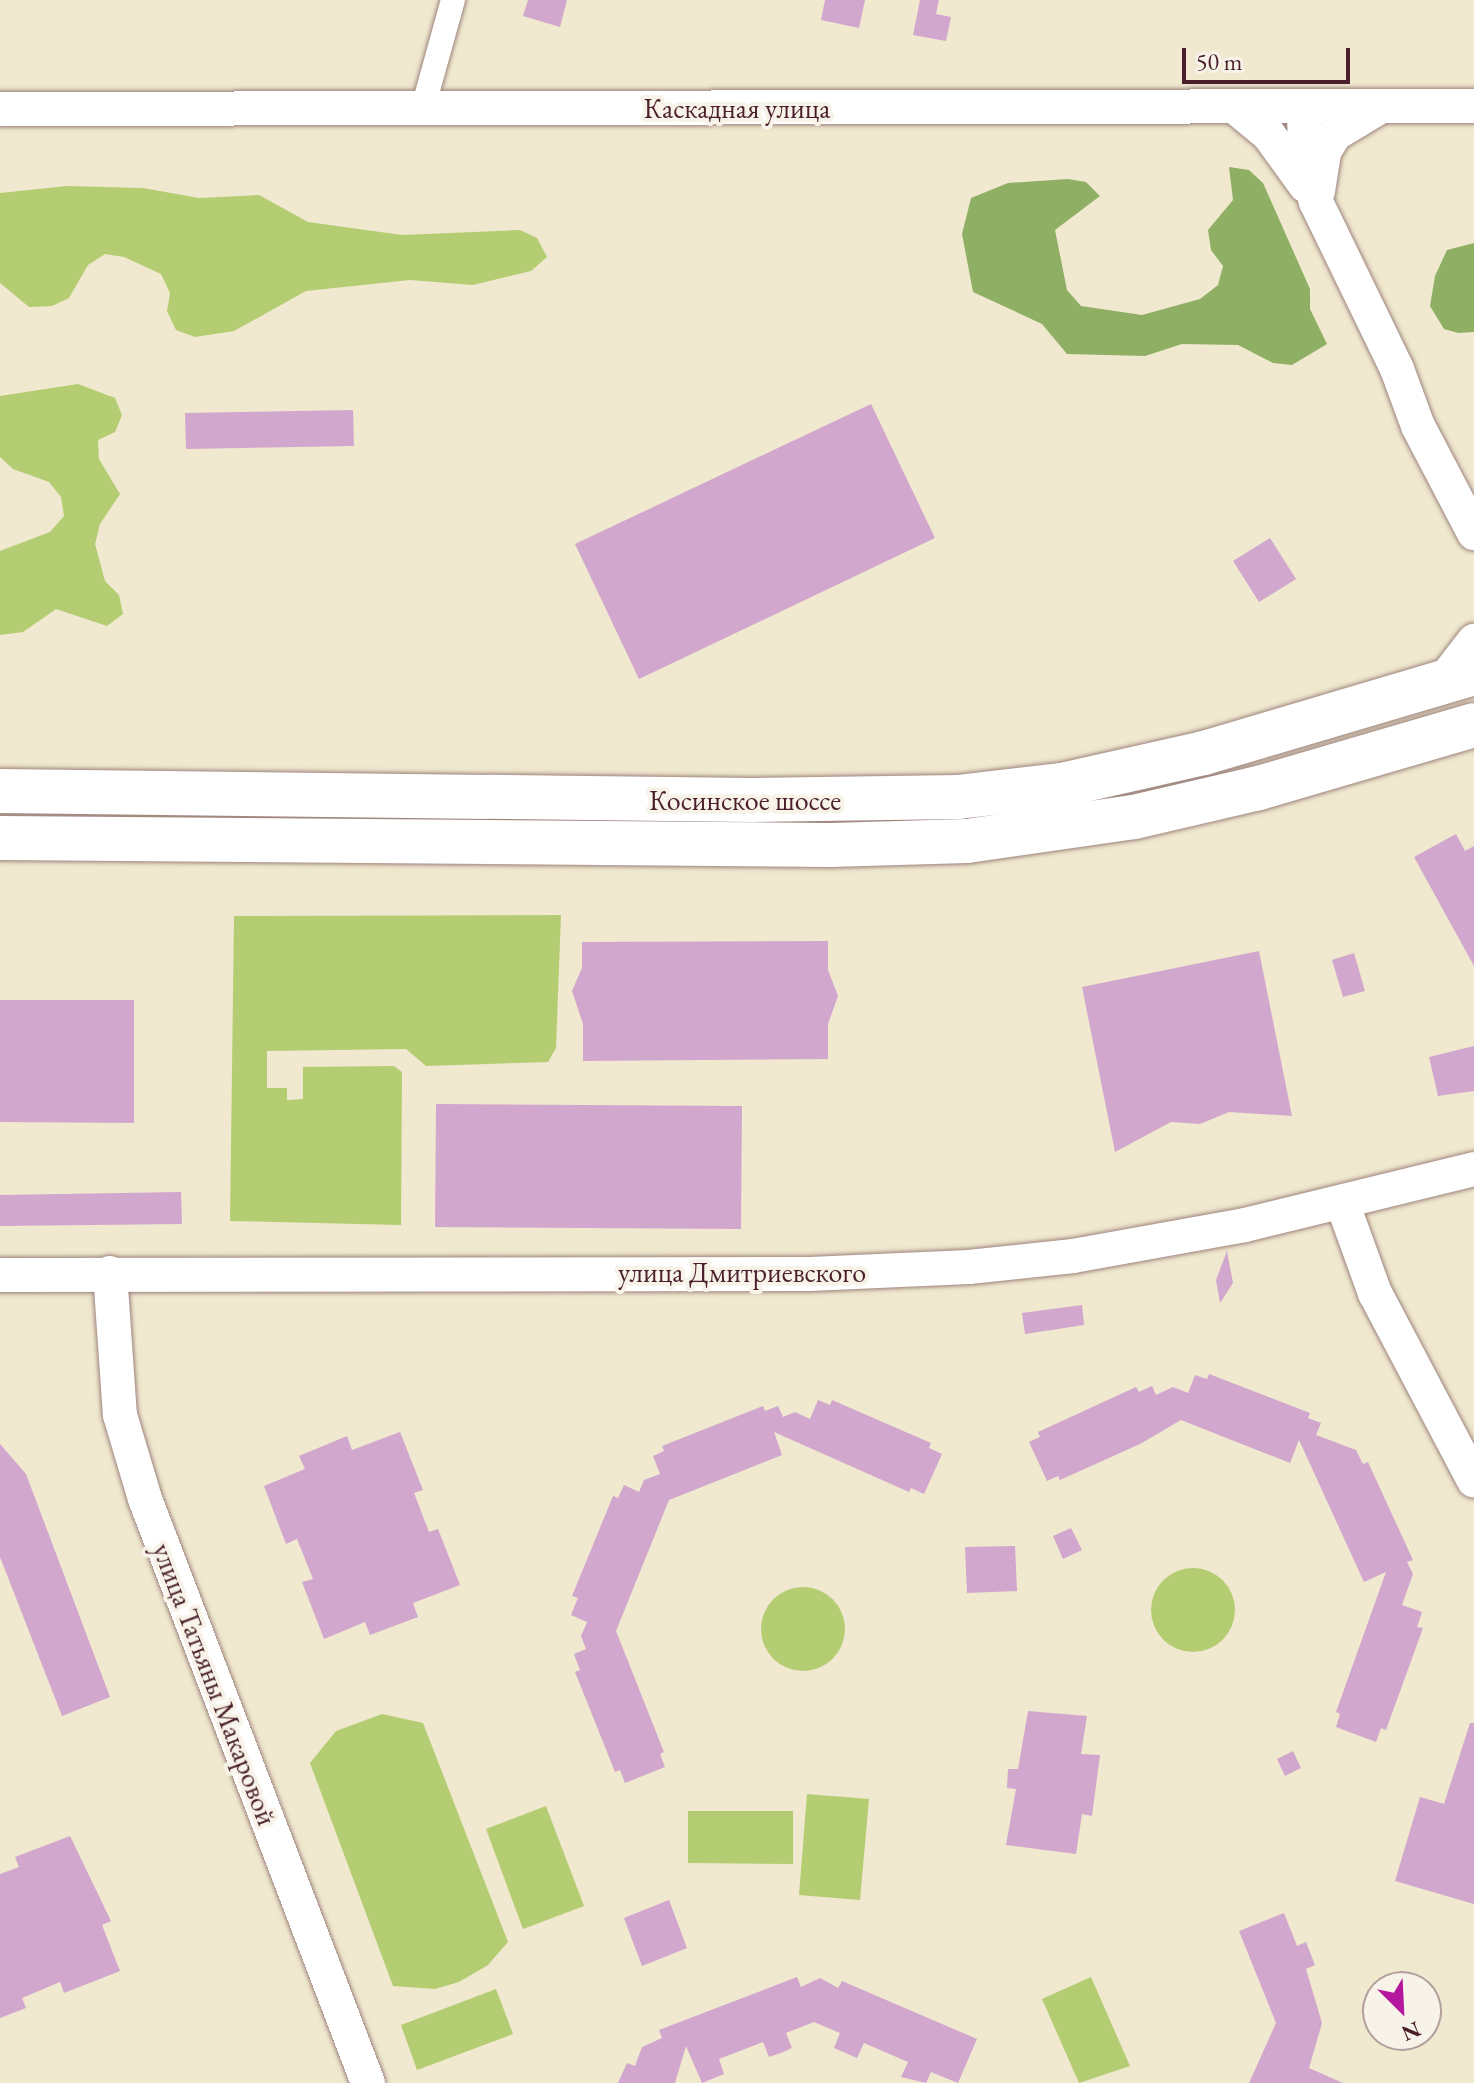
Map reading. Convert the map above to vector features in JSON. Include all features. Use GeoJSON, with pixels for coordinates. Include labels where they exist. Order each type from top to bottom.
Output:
{"type":"FeatureCollection","features":[{"type":"Feature","properties":{"kind":"highway","name":"Косинское шоссе"},"geometry":{"type":"LineString","coordinates":[[0,791],[751,800],[958,797],[1062,785],[1204,753],[1457,679]]}},
{"type":"Feature","properties":{"kind":"highway","name":"Косинское шоссе"},"geometry":{"type":"LineString","coordinates":[[0,838],[830,845],[967,841],[1134,817],[1404,747],[1474,725]]}},
{"type":"Feature","properties":{"kind":"street"},"geometry":{"type":"LineString","coordinates":[[423,108],[453,0]]}},
{"type":"Feature","properties":{"kind":"street"},"geometry":{"type":"LineString","coordinates":[[1304,106],[1305,164],[1316,202]]}},
{"type":"Feature","properties":{"kind":"street"},"geometry":{"type":"LineString","coordinates":[[1316,202],[1324,152],[1335,134],[1382,106]]}},
{"type":"Feature","properties":{"kind":"street","name":"Каскадная улица"},"geometry":{"type":"LineString","coordinates":[[0,109],[1474,106]]}},
{"type":"Feature","properties":{"kind":"street"},"geometry":{"type":"LineString","coordinates":[[1235,107],[1269,135],[1316,202],[1397,369],[1418,426],[1467,497],[1474,533]]}},
{"type":"Feature","properties":{"kind":"street"},"geometry":{"type":"LineString","coordinates":[[1467,497],[1474,547]]}},
{"type":"Feature","properties":{"kind":"street"},"geometry":{"type":"LineString","coordinates":[[1457,679],[1474,641]]}},
{"type":"Feature","properties":{"kind":"street"},"geometry":{"type":"LineString","coordinates":[[1404,747],[1474,741]]}},
{"type":"Feature","properties":{"kind":"street","name":"улица Дмитриевского"},"geometry":{"type":"LineString","coordinates":[[0,1275],[810,1274],[941,1269],[1135,1246],[1342,1202],[1474,1169]]}},
{"type":"Feature","properties":{"kind":"street"},"geometry":{"type":"LineString","coordinates":[[1342,1202],[1375,1293],[1474,1481]]}},
{"type":"Feature","properties":{"kind":"street","name":"улица Татьяны Макаровой"},"geometry":{"type":"LineString","coordinates":[[110,1273],[120,1415],[145,1499],[368,2083]]}},
{"type":"Feature","properties":{"kind":"green space"},"geometry":{"type":"Polygon","coordinates":[[[1229,167],[1249,170],[1263,183],[1310,289],[1310,309],[1327,344],[1292,365],[1273,363],[1238,345],[1182,344],[1145,356],[1067,354],[1042,324],[973,292],[962,234],[971,198],[1008,183],[1068,179],[1086,182],[1100,196],[1055,230],[1067,290],[1081,306],[1142,315],[1200,299],[1218,285],[1223,266],[1211,250],[1208,230],[1233,200],[1229,167]]]}},
{"type":"Feature","properties":{"kind":"green space"},"geometry":{"type":"Polygon","coordinates":[[[67,186],[143,188],[199,198],[259,195],[308,222],[402,235],[520,230],[537,238],[547,257],[531,271],[473,285],[410,280],[306,291],[234,331],[195,337],[176,330],[167,311],[170,293],[161,274],[124,257],[105,254],[88,265],[69,298],[52,306],[29,307],[0,283],[0,193],[67,186]]]}},
{"type":"Feature","properties":{"kind":"green space"},"geometry":{"type":"Polygon","coordinates":[[[1474,243],[1474,332],[1458,333],[1444,329],[1430,306],[1435,276],[1447,250],[1474,243]]]}},
{"type":"Feature","properties":{"kind":"green space"},"geometry":{"type":"Polygon","coordinates":[[[78,384],[115,398],[122,415],[115,432],[98,440],[99,459],[120,494],[100,524],[95,544],[105,581],[119,595],[123,614],[107,626],[56,609],[23,632],[0,635],[0,551],[50,532],[64,516],[61,497],[49,482],[13,469],[0,457],[0,396],[78,384]]]}},
{"type":"Feature","properties":{"kind":"green space"},"geometry":{"type":"Polygon","coordinates":[[[561,915],[556,1048],[548,1062],[426,1066],[406,1049],[267,1051],[267,1088],[287,1088],[287,1100],[303,1099],[303,1067],[394,1066],[402,1072],[401,1225],[230,1221],[234,916],[561,915]]]}},
{"type":"Feature","properties":{"kind":"green space"},"geometry":{"type":"Polygon","coordinates":[[[1193,1568],[1209,1571],[1223,1580],[1232,1594],[1235,1610],[1232,1626],[1223,1640],[1209,1649],[1193,1652],[1177,1649],[1163,1640],[1154,1626],[1151,1610],[1154,1594],[1163,1580],[1177,1571],[1193,1568]]]}},
{"type":"Feature","properties":{"kind":"green space"},"geometry":{"type":"Polygon","coordinates":[[[803,1587],[819,1590],[833,1599],[842,1613],[845,1629],[842,1645],[833,1659],[819,1668],[803,1671],[787,1668],[773,1659],[764,1645],[761,1629],[764,1613],[773,1599],[787,1590],[803,1587]]]}},
{"type":"Feature","properties":{"kind":"green space"},"geometry":{"type":"Polygon","coordinates":[[[382,1714],[423,1723],[508,1942],[488,1965],[459,1982],[435,1989],[393,1986],[310,1763],[336,1731],[382,1714]]]}},
{"type":"Feature","properties":{"kind":"green space"},"geometry":{"type":"Polygon","coordinates":[[[807,1794],[869,1799],[860,1900],[799,1895],[807,1794]]]}},
{"type":"Feature","properties":{"kind":"green space"},"geometry":{"type":"Polygon","coordinates":[[[546,1806],[584,1906],[523,1929],[486,1829],[546,1806]]]}},
{"type":"Feature","properties":{"kind":"green space"},"geometry":{"type":"Polygon","coordinates":[[[688,1811],[793,1811],[793,1864],[688,1863],[688,1811]]]}},
{"type":"Feature","properties":{"kind":"green space"},"geometry":{"type":"Polygon","coordinates":[[[1091,1977],[1130,2066],[1079,2083],[1042,1999],[1091,1977]]]}},
{"type":"Feature","properties":{"kind":"green space"},"geometry":{"type":"Polygon","coordinates":[[[496,1989],[513,2034],[417,2070],[401,2025],[496,1989]]]}},
{"type":"Feature","properties":{"kind":"building"},"geometry":{"type":"Polygon","coordinates":[[[528,0],[567,0],[560,27],[523,16],[528,0]]]}},
{"type":"Feature","properties":{"kind":"building"},"geometry":{"type":"Polygon","coordinates":[[[825,0],[865,0],[859,28],[821,20],[825,0]]]}},
{"type":"Feature","properties":{"kind":"building"},"geometry":{"type":"Polygon","coordinates":[[[920,0],[939,0],[936,14],[951,17],[946,41],[913,35],[920,0]]]}},
{"type":"Feature","properties":{"kind":"building"},"geometry":{"type":"Polygon","coordinates":[[[871,404],[935,538],[639,679],[575,544],[871,404]]]}},
{"type":"Feature","properties":{"kind":"building"},"geometry":{"type":"Polygon","coordinates":[[[353,410],[354,446],[186,449],[185,413],[353,410]]]}},
{"type":"Feature","properties":{"kind":"building"},"geometry":{"type":"Polygon","coordinates":[[[1270,538],[1296,579],[1259,602],[1233,561],[1270,538]]]}},
{"type":"Feature","properties":{"kind":"building"},"geometry":{"type":"Polygon","coordinates":[[[1456,834],[1465,851],[1474,846],[1474,966],[1414,857],[1456,834]]]}},
{"type":"Feature","properties":{"kind":"building"},"geometry":{"type":"Polygon","coordinates":[[[828,941],[828,970],[838,996],[828,1024],[828,1059],[583,1061],[583,1024],[572,991],[582,968],[582,942],[828,941]]]}},
{"type":"Feature","properties":{"kind":"building"},"geometry":{"type":"Polygon","coordinates":[[[1259,951],[1292,1116],[1229,1112],[1200,1124],[1171,1122],[1115,1152],[1082,987],[1259,951]]]}},
{"type":"Feature","properties":{"kind":"building"},"geometry":{"type":"Polygon","coordinates":[[[1354,953],[1365,991],[1343,997],[1332,960],[1354,953]]]}},
{"type":"Feature","properties":{"kind":"building"},"geometry":{"type":"Polygon","coordinates":[[[0,1000],[134,1000],[134,1123],[0,1122],[0,1000]]]}},
{"type":"Feature","properties":{"kind":"building"},"geometry":{"type":"Polygon","coordinates":[[[1474,1046],[1474,1091],[1438,1096],[1429,1057],[1474,1046]]]}},
{"type":"Feature","properties":{"kind":"building"},"geometry":{"type":"Polygon","coordinates":[[[436,1104],[742,1106],[741,1229],[435,1227],[436,1104]]]}},
{"type":"Feature","properties":{"kind":"building"},"geometry":{"type":"Polygon","coordinates":[[[181,1192],[182,1224],[0,1226],[0,1195],[181,1192]]]}},
{"type":"Feature","properties":{"kind":"building"},"geometry":{"type":"Polygon","coordinates":[[[1227,1251],[1233,1283],[1220,1303],[1216,1280],[1227,1251]]]}},
{"type":"Feature","properties":{"kind":"building"},"geometry":{"type":"Polygon","coordinates":[[[1082,1305],[1084,1325],[1025,1334],[1022,1313],[1082,1305]]]}},
{"type":"Feature","properties":{"kind":"building"},"geometry":{"type":"Polygon","coordinates":[[[1209,1374],[1310,1413],[1308,1418],[1321,1423],[1316,1435],[1356,1450],[1363,1464],[1368,1462],[1413,1560],[1407,1562],[1413,1574],[1402,1605],[1422,1612],[1417,1627],[1423,1628],[1386,1730],[1381,1728],[1376,1742],[1336,1727],[1340,1714],[1336,1712],[1386,1572],[1364,1582],[1299,1440],[1290,1463],[1181,1420],[1140,1444],[1060,1480],[1058,1476],[1047,1481],[1029,1442],[1040,1437],[1038,1432],[1136,1387],[1139,1392],[1152,1386],[1156,1395],[1173,1387],[1188,1393],[1195,1375],[1207,1379],[1209,1374]]]}},
{"type":"Feature","properties":{"kind":"building"},"geometry":{"type":"Polygon","coordinates":[[[818,1400],[830,1405],[832,1400],[931,1443],[929,1448],[942,1454],[924,1494],[911,1488],[909,1492],[774,1432],[782,1455],[669,1500],[616,1631],[664,1752],[660,1754],[665,1767],[625,1783],[620,1770],[615,1772],[575,1672],[580,1670],[574,1654],[586,1649],[581,1636],[587,1622],[571,1615],[578,1598],[572,1596],[613,1496],[618,1498],[624,1485],[639,1492],[644,1480],[660,1474],[653,1456],[664,1451],[662,1446],[763,1406],[765,1411],[778,1406],[783,1417],[795,1412],[810,1419],[818,1400]]]}},
{"type":"Feature","properties":{"kind":"building"},"geometry":{"type":"Polygon","coordinates":[[[400,1432],[423,1490],[414,1493],[429,1532],[438,1529],[460,1585],[413,1603],[418,1617],[370,1635],[365,1622],[324,1639],[302,1582],[313,1579],[297,1539],[286,1544],[264,1486],[305,1469],[299,1456],[347,1436],[352,1450],[400,1432]]]}},
{"type":"Feature","properties":{"kind":"building"},"geometry":{"type":"Polygon","coordinates":[[[0,1444],[26,1474],[110,1697],[62,1716],[0,1557],[0,1444]]]}},
{"type":"Feature","properties":{"kind":"building"},"geometry":{"type":"Polygon","coordinates":[[[1071,1528],[1082,1550],[1063,1559],[1053,1536],[1071,1528]]]}},
{"type":"Feature","properties":{"kind":"building"},"geometry":{"type":"Polygon","coordinates":[[[1015,1546],[1017,1591],[967,1593],[965,1547],[1015,1546]]]}},
{"type":"Feature","properties":{"kind":"building"},"geometry":{"type":"Polygon","coordinates":[[[1028,1711],[1087,1716],[1081,1754],[1100,1755],[1092,1816],[1082,1814],[1076,1854],[1006,1845],[1016,1789],[1007,1788],[1008,1769],[1018,1769],[1028,1711]]]}},
{"type":"Feature","properties":{"kind":"building"},"geometry":{"type":"Polygon","coordinates":[[[1470,1723],[1474,1723],[1474,1904],[1395,1881],[1420,1797],[1444,1804],[1470,1723]]]}},
{"type":"Feature","properties":{"kind":"building"},"geometry":{"type":"Polygon","coordinates":[[[1293,1751],[1301,1768],[1285,1776],[1277,1759],[1293,1751]]]}},
{"type":"Feature","properties":{"kind":"building"},"geometry":{"type":"Polygon","coordinates":[[[70,1836],[111,1921],[102,1925],[120,1971],[64,1993],[60,1982],[22,1998],[26,2008],[0,2018],[0,1874],[19,1867],[15,1857],[70,1836]]]}},
{"type":"Feature","properties":{"kind":"building"},"geometry":{"type":"Polygon","coordinates":[[[669,1900],[687,1948],[642,1966],[624,1918],[669,1900]]]}},
{"type":"Feature","properties":{"kind":"building"},"geometry":{"type":"Polygon","coordinates":[[[1284,1913],[1297,1946],[1306,1942],[1315,1965],[1306,1969],[1322,2023],[1309,2068],[1343,2083],[1249,2083],[1276,2023],[1239,1931],[1284,1913]]]}},
{"type":"Feature","properties":{"kind":"building"},"geometry":{"type":"Polygon","coordinates":[[[797,1977],[801,1987],[820,1978],[838,1988],[842,1981],[977,2039],[958,2083],[931,2072],[926,2083],[901,2077],[908,2062],[864,2043],[857,2058],[834,2048],[840,2033],[814,2022],[786,2033],[792,2048],[781,2053],[769,2057],[763,2042],[719,2059],[724,2074],[702,2083],[686,2046],[675,2083],[618,2083],[627,2063],[635,2066],[642,2047],[662,2038],[659,2030],[797,1977]]]}}]}
